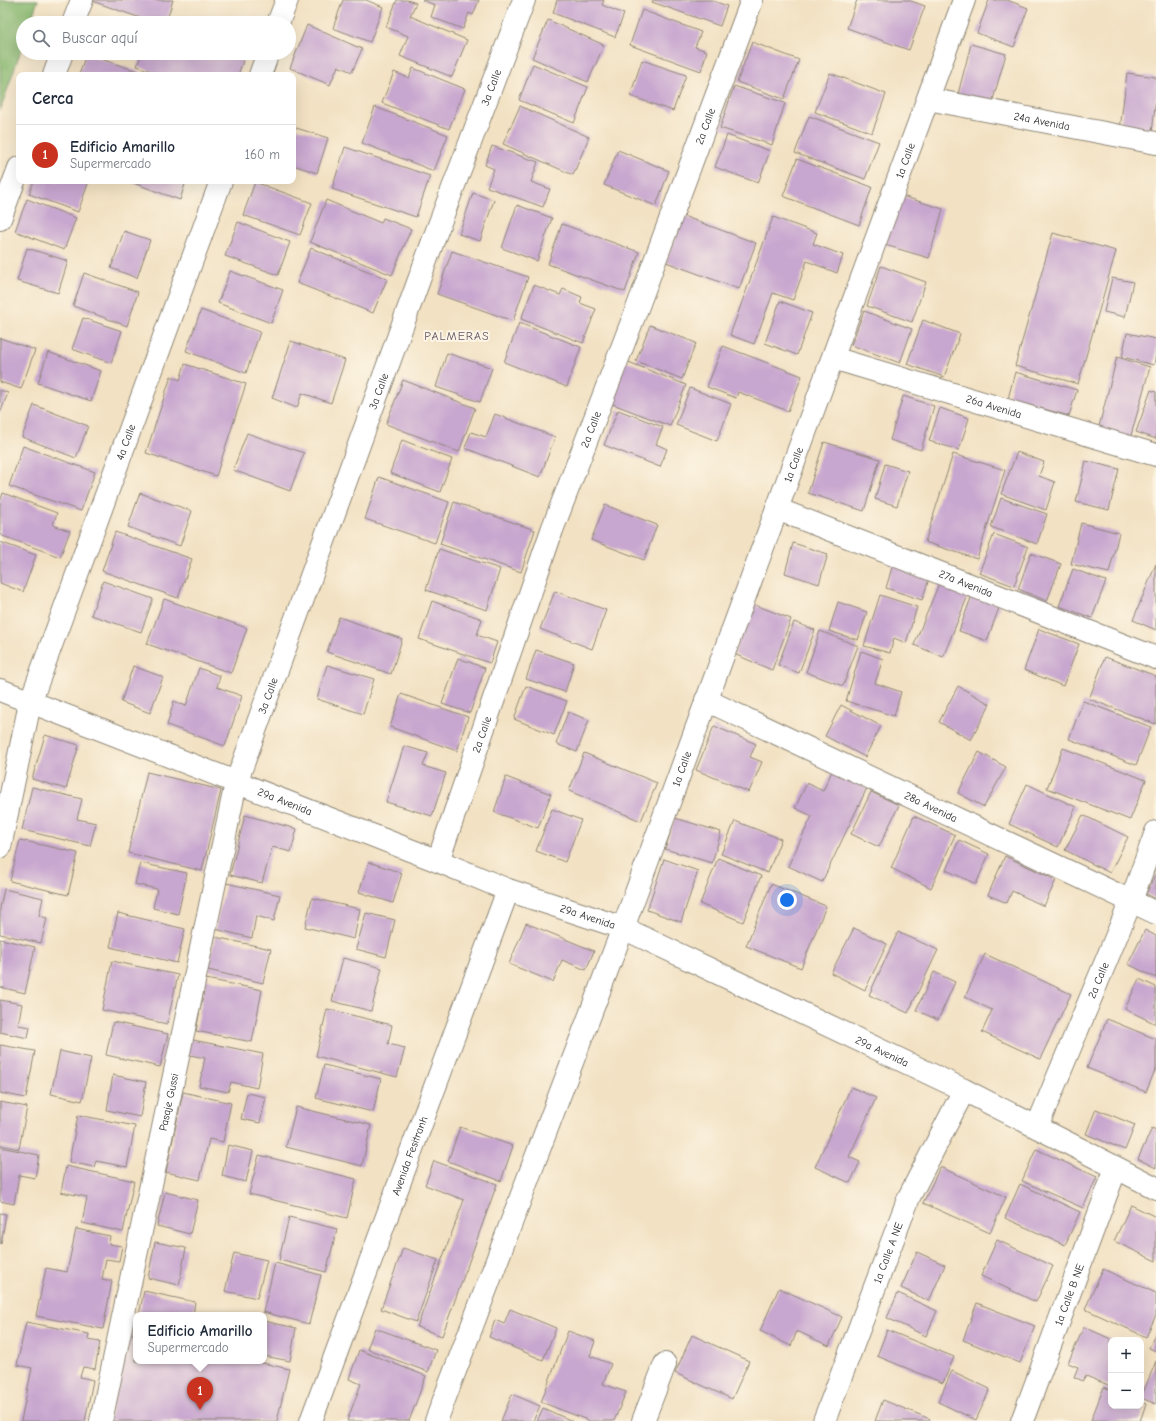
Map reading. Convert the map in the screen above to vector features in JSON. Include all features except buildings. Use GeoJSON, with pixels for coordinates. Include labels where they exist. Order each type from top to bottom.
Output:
{"type":"FeatureCollection","features":[{"type":"Feature","properties":{"kind":"street"},"geometry":{"type":"LineString","coordinates":[[76,16],[82,0]]}},
{"type":"Feature","properties":{"kind":"street"},"geometry":{"type":"LineString","coordinates":[[281,16],[287,0]]}},
{"type":"Feature","properties":{"kind":"street","name":"3a Calle"},"geometry":{"type":"LineString","coordinates":[[236,783],[436,233],[524,0]]}},
{"type":"Feature","properties":{"kind":"street","name":"2a Calle"},"geometry":{"type":"LineString","coordinates":[[438,861],[552,530],[638,306],[752,0]]}},
{"type":"Feature","properties":{"kind":"street","name":"1a Calle"},"geometry":{"type":"LineString","coordinates":[[436,1421],[623,928],[964,0]]}},
{"type":"Feature","properties":{"kind":"street"},"geometry":{"type":"LineString","coordinates":[[55,72],[59,60]]}},
{"type":"Feature","properties":{"kind":"street"},"geometry":{"type":"LineString","coordinates":[[261,72],[265,60]]}},
{"type":"Feature","properties":{"kind":"street","name":"24a Avenida"},"geometry":{"type":"LineString","coordinates":[[928,99],[1156,143]]}},
{"type":"Feature","properties":{"kind":"street"},"geometry":{"type":"LineString","coordinates":[[0,219],[16,176]]}},
{"type":"Feature","properties":{"kind":"street","name":"4a Calle"},"geometry":{"type":"LineString","coordinates":[[0,847],[30,703],[220,184]]}},
{"type":"Feature","properties":{"kind":"street","name":"26a Avenida"},"geometry":{"type":"LineString","coordinates":[[833,358],[1156,455]]}},
{"type":"Feature","properties":{"kind":"street","name":"27a Avenida"},"geometry":{"type":"LineString","coordinates":[[777,509],[1156,658]]}},
{"type":"Feature","properties":{"kind":"street","name":"29a Avenida"},"geometry":{"type":"LineString","coordinates":[[0,690],[438,861],[508,890],[623,928],[964,1090],[1156,1188]]}},
{"type":"Feature","properties":{"kind":"street","name":"28a Avenida"},"geometry":{"type":"LineString","coordinates":[[706,700],[1156,913]]}},
{"type":"Feature","properties":{"kind":"street","name":"Pasaje Gussi"},"geometry":{"type":"LineString","coordinates":[[101,1421],[236,783]]}},
{"type":"Feature","properties":{"kind":"street","name":"2a Calle"},"geometry":{"type":"LineString","coordinates":[[1037,1127],[1131,901],[1156,832]]}},
{"type":"Feature","properties":{"kind":"street","name":"Avenida Fesitranh"},"geometry":{"type":"LineString","coordinates":[[311,1421],[508,890]]}},
{"type":"Feature","properties":{"kind":"street","name":"1a Calle A NE"},"geometry":{"type":"LineString","coordinates":[[824,1421],[909,1197],[964,1090]]}},
{"type":"Feature","properties":{"kind":"street","name":"1a Calle B NE"},"geometry":{"type":"LineString","coordinates":[[1022,1421],[1116,1168]]}},
{"type":"Feature","properties":{"kind":"street"},"geometry":{"type":"LineString","coordinates":[[643,1421],[665,1364]]}},
{"type":"Feature","properties":{"kind":"green space"},"geometry":{"type":"Polygon","coordinates":[[[0,0],[38,0],[32,16],[16,16],[16,60],[18,60],[0,111],[0,0]]]}},
{"type":"Feature","properties":{"kind":"place","name":"Edificio Amarillo"},"geometry":{"type":"Point","coordinates":[200,1410]}},
{"type":"Feature","properties":{"kind":"district","name":"PALMERAS"},"geometry":{"type":"Point","coordinates":[457,336]}}]}
